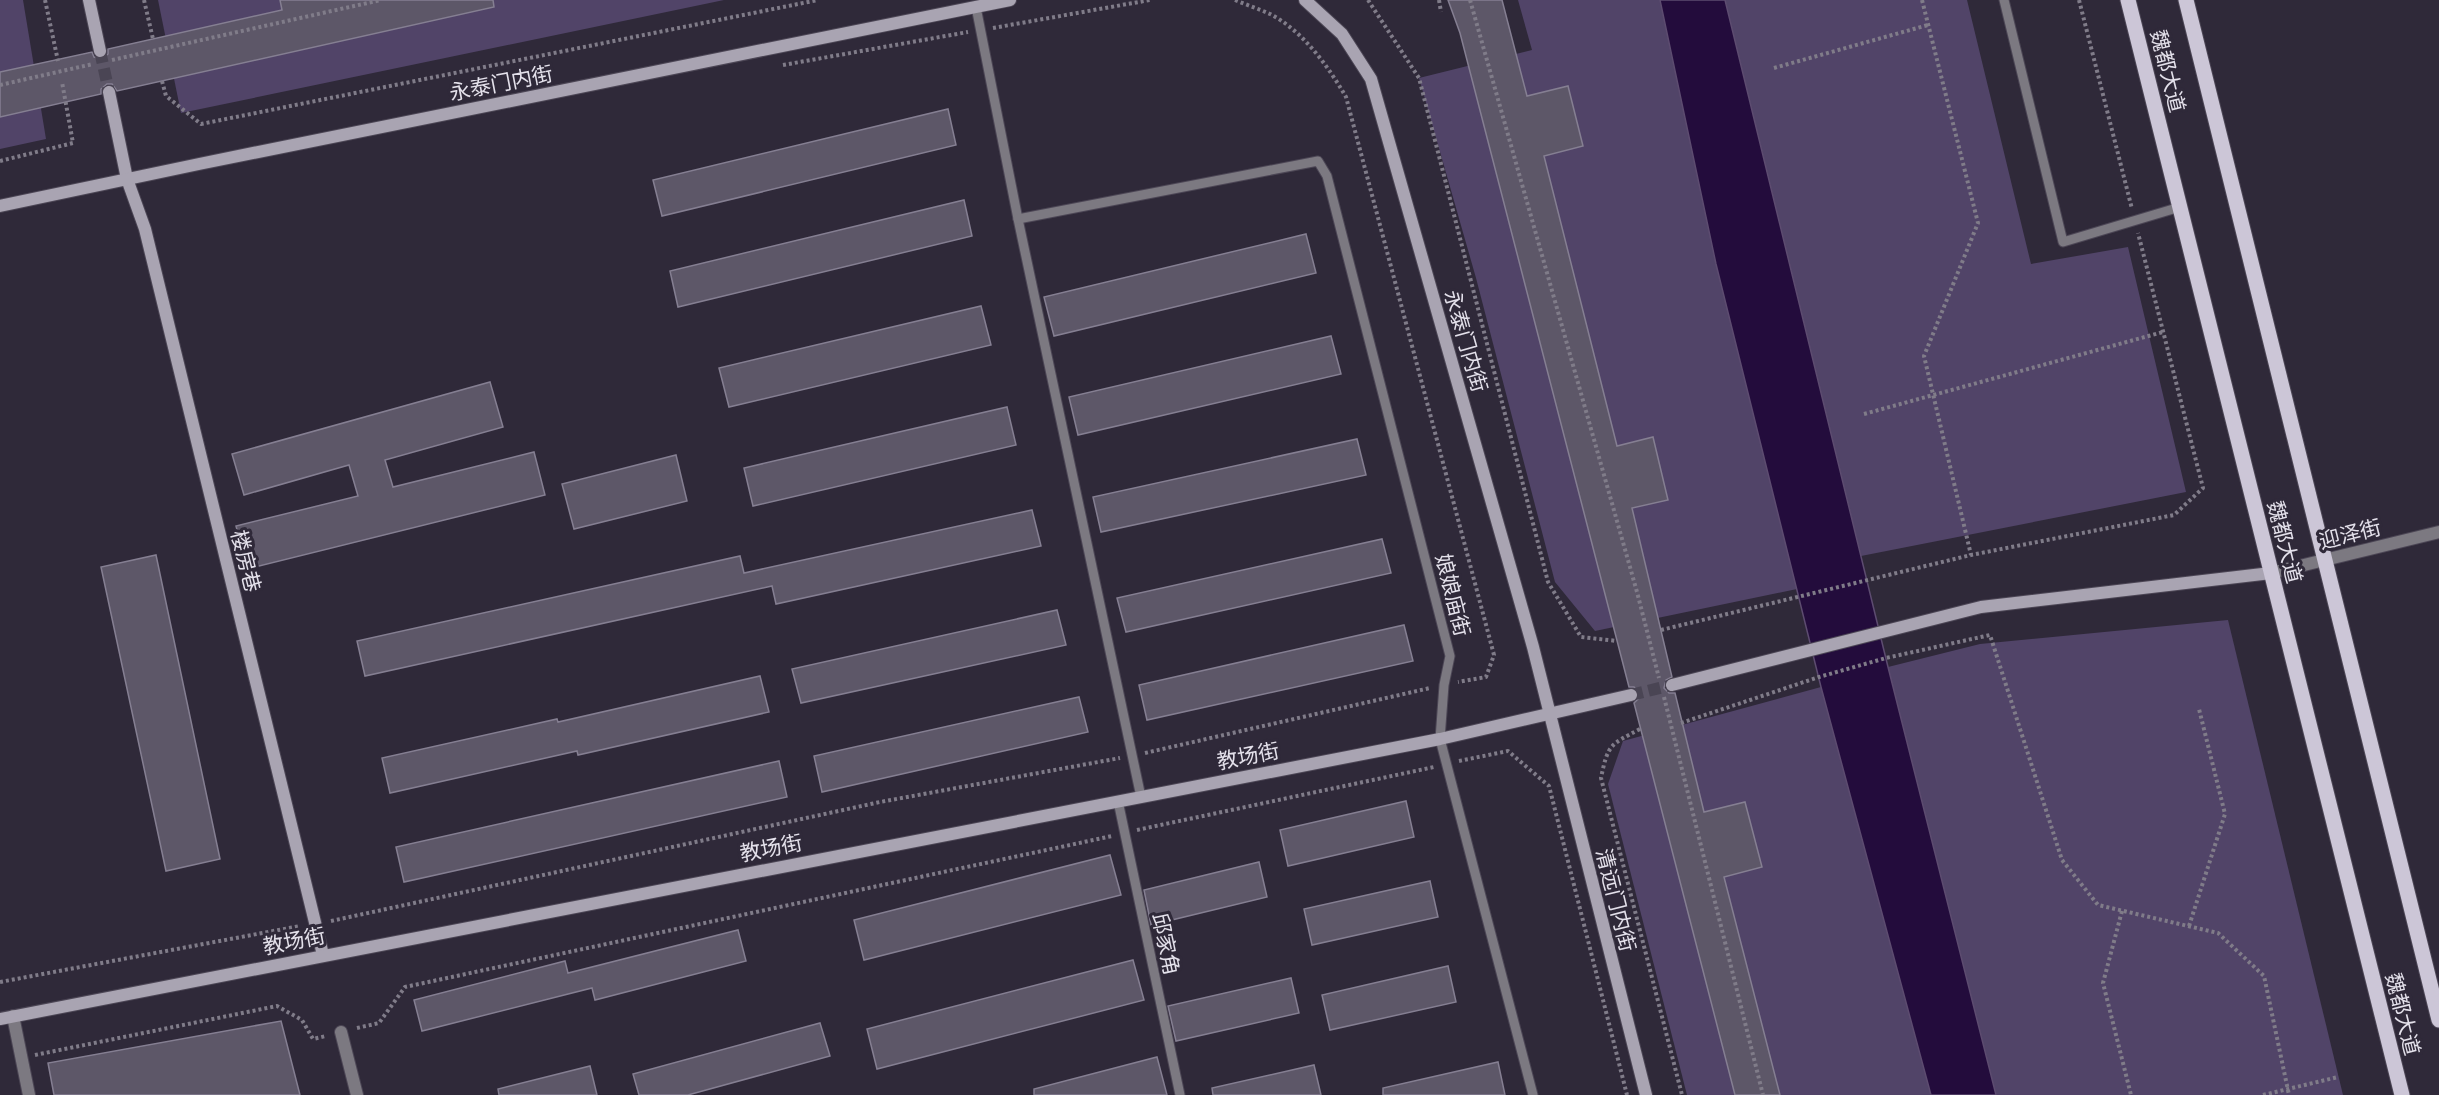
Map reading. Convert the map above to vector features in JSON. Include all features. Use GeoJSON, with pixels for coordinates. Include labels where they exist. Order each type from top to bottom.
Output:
{"type":"FeatureCollection","features":[{"type":"Feature","properties":{"kind":"main road","name":"永泰门内街"},"geometry":{"type":"LineString","coordinates":[[0,206],[1010,0]]}},
{"type":"Feature","properties":{"kind":"main road","name":"永泰门内街"},"geometry":{"type":"LineString","coordinates":[[1305,0],[1342,34],[1371,79],[1530,636],[1548,714]]}},
{"type":"Feature","properties":{"kind":"main road","name":"魏都大道"},"geometry":{"type":"LineString","coordinates":[[2128,0],[2402,1095]]}},
{"type":"Feature","properties":{"kind":"main road","name":"魏都大道"},"geometry":{"type":"LineString","coordinates":[[2186,0],[2439,1020]]}},
{"type":"Feature","properties":{"kind":"main road"},"geometry":{"type":"LineString","coordinates":[[89,2],[100,51]]}},
{"type":"Feature","properties":{"kind":"main road","name":"楼房巷"},"geometry":{"type":"LineString","coordinates":[[109,92],[127,179],[145,229],[322,955]]}},
{"type":"Feature","properties":{"kind":"main road"},"geometry":{"type":"LineString","coordinates":[[1666,684],[1733,671],[1981,607],[2271,573]]}},
{"type":"Feature","properties":{"kind":"main road","name":"教场街"},"geometry":{"type":"LineString","coordinates":[[0,1019],[1440,739],[1631,695]]}},
{"type":"Feature","properties":{"kind":"main road","name":"清远门内街"},"geometry":{"type":"LineString","coordinates":[[1548,714],[1646,1095]]}},
{"type":"Feature","properties":{"kind":"street","name":"迎泽街"},"geometry":{"type":"LineString","coordinates":[[2271,573],[2439,532]]}},
{"type":"Feature","properties":{"kind":"street"},"geometry":{"type":"LineString","coordinates":[[13,1016],[29,1095]]}},
{"type":"Feature","properties":{"kind":"street"},"geometry":{"type":"LineString","coordinates":[[342,1032],[357,1095]]}},
{"type":"Feature","properties":{"kind":"lane"},"geometry":{"type":"LineString","coordinates":[[2004,0],[2063,242],[2180,207]]}},
{"type":"Feature","properties":{"kind":"lane"},"geometry":{"type":"LineString","coordinates":[[976,7],[1018,219],[1141,797]]}},
{"type":"Feature","properties":{"kind":"lane","name":"娘娘庙街"},"geometry":{"type":"LineString","coordinates":[[1018,219],[1318,161],[1327,176],[1450,656],[1444,685],[1440,739],[1533,1095]]}},
{"type":"Feature","properties":{"kind":"lane","name":"邱家角"},"geometry":{"type":"LineString","coordinates":[[1118,801],[1180,1095]]}},
{"type":"Feature","properties":{"kind":"path"},"geometry":{"type":"LineString","coordinates":[[45,0],[58,61]]}},
{"type":"Feature","properties":{"kind":"path"},"geometry":{"type":"LineString","coordinates":[[144,0],[153,39]]}},
{"type":"Feature","properties":{"kind":"path"},"geometry":{"type":"LineString","coordinates":[[0,85],[381,0]]}},
{"type":"Feature","properties":{"kind":"path"},"geometry":{"type":"LineString","coordinates":[[162,81],[166,96],[201,124],[818,0]]}},
{"type":"Feature","properties":{"kind":"path"},"geometry":{"type":"LineString","coordinates":[[0,982],[381,911],[880,802],[1132,756],[1486,677],[1494,655],[1346,97],[1330,68],[1304,40],[1272,15],[1235,0]]}},
{"type":"Feature","properties":{"kind":"path"},"geometry":{"type":"LineString","coordinates":[[1368,0],[1419,78],[1548,582],[1581,637],[1617,640]]}},
{"type":"Feature","properties":{"kind":"path"},"geometry":{"type":"LineString","coordinates":[[1439,0],[1442,12]]}},
{"type":"Feature","properties":{"kind":"path"},"geometry":{"type":"LineString","coordinates":[[1470,0],[1631,569],[1666,684]]}},
{"type":"Feature","properties":{"kind":"path"},"geometry":{"type":"LineString","coordinates":[[1922,0],[1978,222],[1923,356],[1971,555]]}},
{"type":"Feature","properties":{"kind":"path"},"geometry":{"type":"LineString","coordinates":[[1661,630],[1971,555],[2174,515],[2202,488],[2079,0]]}},
{"type":"Feature","properties":{"kind":"path"},"geometry":{"type":"LineString","coordinates":[[1774,68],[1928,25]]}},
{"type":"Feature","properties":{"kind":"path"},"geometry":{"type":"LineString","coordinates":[[0,161],[73,143],[62,82]]}},
{"type":"Feature","properties":{"kind":"path"},"geometry":{"type":"LineString","coordinates":[[1864,414],[2163,332]]}},
{"type":"Feature","properties":{"kind":"path"},"geometry":{"type":"LineString","coordinates":[[1681,723],[1819,677],[1886,658],[1990,635],[2062,860],[2097,905],[2218,933],[2264,976],[2289,1095]]}},
{"type":"Feature","properties":{"kind":"path"},"geometry":{"type":"LineString","coordinates":[[1663,695],[1763,1095]]}},
{"type":"Feature","properties":{"kind":"path"},"geometry":{"type":"LineString","coordinates":[[2189,926],[2225,814],[2199,709]]}},
{"type":"Feature","properties":{"kind":"path"},"geometry":{"type":"LineString","coordinates":[[1640,729],[1614,743],[1606,755],[1601,778],[1683,1095]]}},
{"type":"Feature","properties":{"kind":"path"},"geometry":{"type":"LineString","coordinates":[[21,1058],[277,1006],[302,1020],[313,1039],[379,1023],[405,987],[1508,751],[1549,786],[1627,1095]]}},
{"type":"Feature","properties":{"kind":"path"},"geometry":{"type":"LineString","coordinates":[[2122,911],[2103,983],[2131,1095]]}},
{"type":"Feature","properties":{"kind":"path"},"geometry":{"type":"LineString","coordinates":[[2263,1095],[2338,1077]]}},
{"type":"Feature","properties":{"kind":"shaded area"},"geometry":{"type":"Polygon","coordinates":[[[0,0],[23,0],[46,139],[0,149],[0,0]]]}},
{"type":"Feature","properties":{"kind":"shaded area"},"geometry":{"type":"Polygon","coordinates":[[[158,0],[724,0],[181,113],[158,0]]]}},
{"type":"Feature","properties":{"kind":"shaded area"},"geometry":{"type":"Polygon","coordinates":[[[1518,0],[1660,0],[1716,264],[1797,589],[1595,631],[1555,582],[1476,278],[1419,78],[1532,50],[1518,0]]]}},
{"type":"Feature","properties":{"kind":"shaded area"},"geometry":{"type":"Polygon","coordinates":[[[1660,0],[1725,0],[1888,667],[1996,1095],[1931,1095],[1821,687],[1716,264],[1660,0]]]}},
{"type":"Feature","properties":{"kind":"shaded area"},"geometry":{"type":"Polygon","coordinates":[[[1725,0],[1967,0],[2031,264],[2128,247],[2186,492],[1861,556],[1725,0]]]}},
{"type":"Feature","properties":{"kind":"shaded area"},"geometry":{"type":"Polygon","coordinates":[[[2228,620],[2343,1095],[1996,1095],[1888,667],[1980,644],[2228,620]]]}},
{"type":"Feature","properties":{"kind":"shaded area"},"geometry":{"type":"Polygon","coordinates":[[[1821,687],[1931,1095],[1687,1095],[1608,784],[1623,741],[1821,687]]]}},
{"type":"Feature","properties":{"kind":"building"},"geometry":{"type":"Polygon","coordinates":[[[280,0],[493,0],[494,7],[117,91],[112,84],[107,84],[101,89],[101,94],[0,117],[0,72],[92,52],[94,57],[102,59],[108,54],[108,49],[282,10],[280,0]]]}},
{"type":"Feature","properties":{"kind":"building"},"geometry":{"type":"Polygon","coordinates":[[[1448,0],[1502,0],[1527,96],[1568,86],[1583,146],[1544,156],[1617,446],[1653,437],[1668,500],[1632,508],[1672,677],[1666,680],[1664,688],[1669,693],[1675,693],[1704,812],[1745,802],[1762,867],[1724,877],[1780,1095],[1735,1095],[1634,703],[1639,698],[1639,693],[1634,687],[1629,687],[1460,33],[1448,0]]]}},
{"type":"Feature","properties":{"kind":"building"},"geometry":{"type":"Polygon","coordinates":[[[948,109],[956,145],[662,216],[653,180],[948,109]]]}},
{"type":"Feature","properties":{"kind":"building"},"geometry":{"type":"Polygon","coordinates":[[[964,200],[972,236],[678,307],[670,271],[964,200]]]}},
{"type":"Feature","properties":{"kind":"building"},"geometry":{"type":"Polygon","coordinates":[[[1306,234],[1316,273],[1054,336],[1044,297],[1306,234]]]}},
{"type":"Feature","properties":{"kind":"building"},"geometry":{"type":"Polygon","coordinates":[[[981,306],[991,345],[729,407],[719,368],[981,306]]]}},
{"type":"Feature","properties":{"kind":"building"},"geometry":{"type":"Polygon","coordinates":[[[1331,336],[1341,374],[1078,435],[1069,397],[1331,336]]]}},
{"type":"Feature","properties":{"kind":"building"},"geometry":{"type":"Polygon","coordinates":[[[490,382],[503,427],[385,460],[393,487],[534,452],[545,495],[247,569],[236,526],[358,496],[349,465],[244,495],[232,454],[490,382]]]}},
{"type":"Feature","properties":{"kind":"building"},"geometry":{"type":"Polygon","coordinates":[[[1007,407],[1016,445],[753,506],[744,468],[1007,407]]]}},
{"type":"Feature","properties":{"kind":"building"},"geometry":{"type":"Polygon","coordinates":[[[1357,439],[1366,475],[1101,532],[1093,497],[1357,439]]]}},
{"type":"Feature","properties":{"kind":"building"},"geometry":{"type":"Polygon","coordinates":[[[676,455],[687,501],[574,529],[562,484],[676,455]]]}},
{"type":"Feature","properties":{"kind":"building"},"geometry":{"type":"Polygon","coordinates":[[[1032,510],[1041,546],[776,604],[772,586],[365,676],[357,641],[740,556],[744,573],[1032,510]]]}},
{"type":"Feature","properties":{"kind":"building"},"geometry":{"type":"Polygon","coordinates":[[[1382,539],[1391,573],[1126,632],[1117,598],[1382,539]]]}},
{"type":"Feature","properties":{"kind":"building"},"geometry":{"type":"Polygon","coordinates":[[[156,555],[220,859],[166,871],[101,567],[156,555]]]}},
{"type":"Feature","properties":{"kind":"building"},"geometry":{"type":"Polygon","coordinates":[[[1057,610],[1066,645],[801,703],[792,669],[1057,610]]]}},
{"type":"Feature","properties":{"kind":"building"},"geometry":{"type":"Polygon","coordinates":[[[1404,625],[1413,661],[1147,720],[1139,685],[1404,625]]]}},
{"type":"Feature","properties":{"kind":"building"},"geometry":{"type":"Polygon","coordinates":[[[760,676],[769,712],[578,755],[577,751],[390,793],[382,758],[557,719],[558,722],[760,676]]]}},
{"type":"Feature","properties":{"kind":"building"},"geometry":{"type":"Polygon","coordinates":[[[1079,697],[1088,732],[822,792],[814,756],[1079,697]]]}},
{"type":"Feature","properties":{"kind":"building"},"geometry":{"type":"Polygon","coordinates":[[[779,761],[787,797],[404,882],[396,847],[779,761]]]}},
{"type":"Feature","properties":{"kind":"building"},"geometry":{"type":"Polygon","coordinates":[[[1406,801],[1414,837],[1288,866],[1280,830],[1406,801]]]}},
{"type":"Feature","properties":{"kind":"building"},"geometry":{"type":"Polygon","coordinates":[[[1110,855],[1121,895],[864,960],[854,920],[1110,855]]]}},
{"type":"Feature","properties":{"kind":"building"},"geometry":{"type":"Polygon","coordinates":[[[1259,862],[1267,897],[1151,925],[1144,890],[1259,862]]]}},
{"type":"Feature","properties":{"kind":"building"},"geometry":{"type":"Polygon","coordinates":[[[1430,881],[1438,917],[1312,945],[1304,909],[1430,881]]]}},
{"type":"Feature","properties":{"kind":"building"},"geometry":{"type":"Polygon","coordinates":[[[738,930],[746,961],[595,1000],[592,988],[422,1031],[414,1000],[565,961],[568,973],[738,930]]]}},
{"type":"Feature","properties":{"kind":"building"},"geometry":{"type":"Polygon","coordinates":[[[1133,960],[1144,1000],[877,1069],[867,1029],[1133,960]]]}},
{"type":"Feature","properties":{"kind":"building"},"geometry":{"type":"Polygon","coordinates":[[[1448,966],[1456,1002],[1330,1030],[1322,995],[1448,966]]]}},
{"type":"Feature","properties":{"kind":"building"},"geometry":{"type":"Polygon","coordinates":[[[1291,978],[1299,1013],[1176,1041],[1168,1006],[1291,978]]]}},
{"type":"Feature","properties":{"kind":"building"},"geometry":{"type":"Polygon","coordinates":[[[281,1021],[300,1095],[54,1095],[48,1063],[281,1021]]]}},
{"type":"Feature","properties":{"kind":"building"},"geometry":{"type":"Polygon","coordinates":[[[820,1023],[830,1056],[688,1095],[639,1095],[633,1074],[820,1023]]]}},
{"type":"Feature","properties":{"kind":"building"},"geometry":{"type":"Polygon","coordinates":[[[1157,1057],[1167,1095],[1034,1095],[1034,1089],[1157,1057]]]}},
{"type":"Feature","properties":{"kind":"building"},"geometry":{"type":"Polygon","coordinates":[[[1498,1062],[1505,1095],[1383,1095],[1383,1088],[1498,1062]]]}},
{"type":"Feature","properties":{"kind":"building"},"geometry":{"type":"Polygon","coordinates":[[[1314,1065],[1321,1095],[1213,1095],[1212,1088],[1314,1065]]]}},
{"type":"Feature","properties":{"kind":"building"},"geometry":{"type":"Polygon","coordinates":[[[590,1066],[597,1095],[499,1095],[498,1089],[590,1066]]]}},
{"type":"Feature","properties":{"kind":"tunnel"},"geometry":{"type":"LineString","coordinates":[[100,51],[109,92]]}},
{"type":"Feature","properties":{"kind":"tunnel"},"geometry":{"type":"LineString","coordinates":[[1631,695],[1672,685]]}}]}
